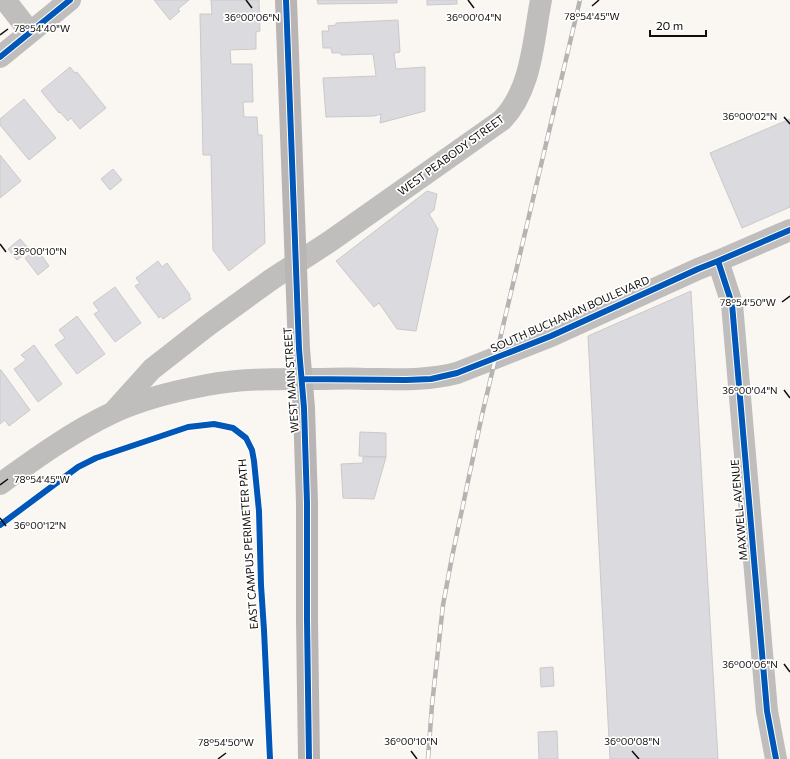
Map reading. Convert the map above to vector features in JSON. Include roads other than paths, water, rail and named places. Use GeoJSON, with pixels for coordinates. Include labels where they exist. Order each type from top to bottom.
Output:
{"type":"FeatureCollection","features":[{"type":"Feature","properties":{"kind":"main road","name":"WEST MAIN STREET"},"geometry":{"type":"LineString","coordinates":[[286,0],[295,264],[299,348],[304,408],[307,503],[309,759]]}},
{"type":"Feature","properties":{"kind":"street"},"geometry":{"type":"LineString","coordinates":[[5,0],[30,32]]}},
{"type":"Feature","properties":{"kind":"street","name":"WEST PEABODY STREET"},"geometry":{"type":"LineString","coordinates":[[112,413],[152,369],[207,326],[272,279],[502,120],[511,111],[518,99],[528,72],[541,0]]}},
{"type":"Feature","properties":{"kind":"street"},"geometry":{"type":"LineString","coordinates":[[0,56],[67,1]]}},
{"type":"Feature","properties":{"kind":"street","name":"SOUTH BUCHANAN BOULEVARD"},"geometry":{"type":"LineString","coordinates":[[112,413],[157,397],[208,384],[249,380],[430,379],[457,373],[545,339],[698,269],[790,230]]}},
{"type":"Feature","properties":{"kind":"street","name":"MAXWELL AVENUE"},"geometry":{"type":"LineString","coordinates":[[718,261],[732,304],[767,711],[776,759]]}},
{"type":"Feature","properties":{"kind":"street"},"geometry":{"type":"LineString","coordinates":[[0,484],[56,445],[112,413]]}},
{"type":"Feature","properties":{"kind":"railway"},"geometry":{"type":"LineString","coordinates":[[428,759],[432,705],[443,605],[452,557],[482,415],[580,0]]}}]}
